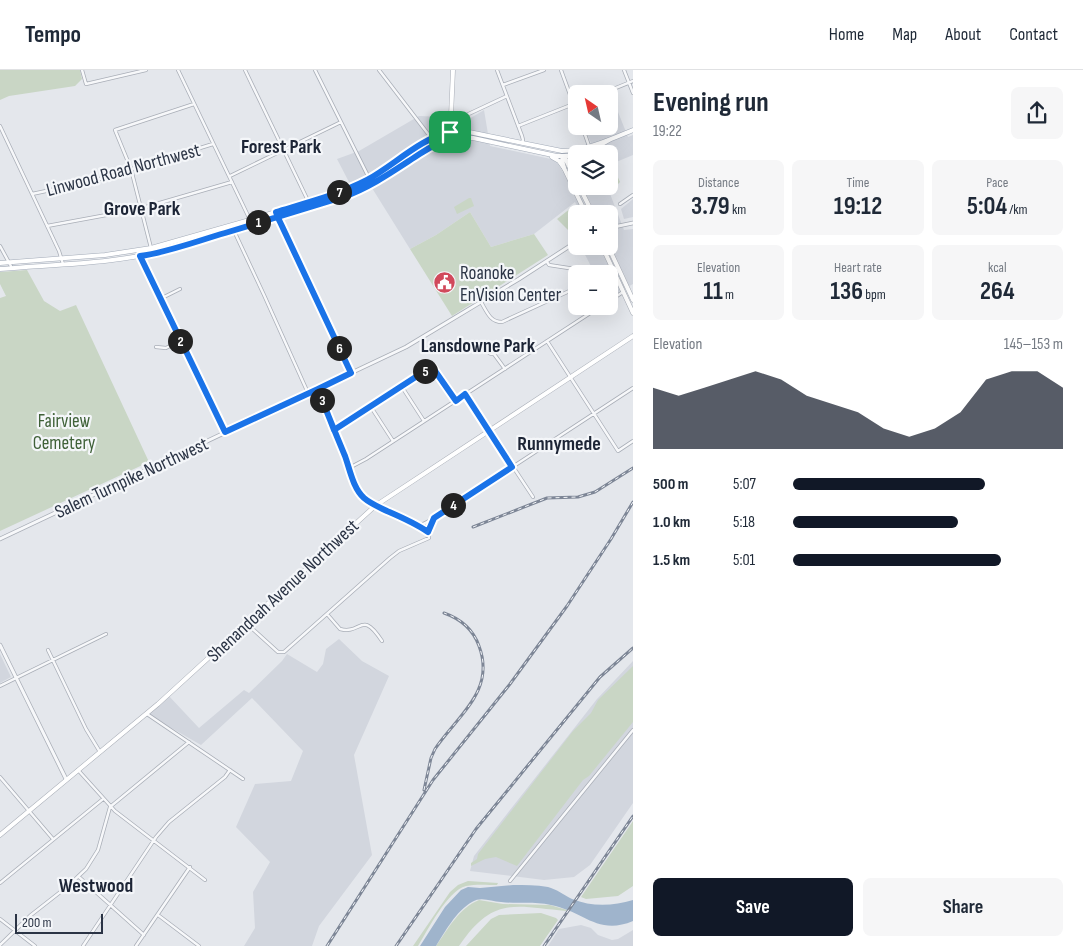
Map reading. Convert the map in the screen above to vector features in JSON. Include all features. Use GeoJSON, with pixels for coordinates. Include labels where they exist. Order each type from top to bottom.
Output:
{"type":"FeatureCollection","features":[{"type":"Feature","properties":{"kind":"main road"},"geometry":{"type":"LineString","coordinates":[[450,139],[453,70]]}},
{"type":"Feature","properties":{"kind":"main road"},"geometry":{"type":"LineString","coordinates":[[592,145],[633,130]]}},
{"type":"Feature","properties":{"kind":"main road"},"geometry":{"type":"LineString","coordinates":[[0,269],[104,261],[140,256],[174,248],[233,230],[347,189],[369,179],[432,139],[450,132],[469,132],[568,151]]}},
{"type":"Feature","properties":{"kind":"main road"},"geometry":{"type":"LineString","coordinates":[[277,214],[352,194],[372,184],[437,144],[450,139],[466,137],[568,156]]}},
{"type":"Feature","properties":{"kind":"main road"},"geometry":{"type":"LineString","coordinates":[[600,145],[615,137]]}},
{"type":"Feature","properties":{"kind":"main road"},"geometry":{"type":"LineString","coordinates":[[554,149],[564,156],[568,164]]}},
{"type":"Feature","properties":{"kind":"main road"},"geometry":{"type":"LineString","coordinates":[[528,150],[532,153],[555,158],[564,168]]}},
{"type":"Feature","properties":{"kind":"main road"},"geometry":{"type":"LineString","coordinates":[[568,154],[562,160],[564,168],[582,205]]}},
{"type":"Feature","properties":{"kind":"main road"},"geometry":{"type":"LineString","coordinates":[[0,263],[138,251],[232,225],[251,222]]}},
{"type":"Feature","properties":{"kind":"main road"},"geometry":{"type":"LineString","coordinates":[[606,255],[633,313]]}},
{"type":"Feature","properties":{"kind":"main road"},"geometry":{"type":"LineString","coordinates":[[612,255],[633,300]]}},
{"type":"Feature","properties":{"kind":"main road","name":"Shenandoah Avenue Northwest"},"geometry":{"type":"LineString","coordinates":[[0,835],[147,714],[375,506],[633,336]]}},
{"type":"Feature","properties":{"kind":"street"},"geometry":{"type":"LineString","coordinates":[[82,70],[86,84],[146,70]]}},
{"type":"Feature","properties":{"kind":"street"},"geometry":{"type":"LineString","coordinates":[[178,70],[251,222]]}},
{"type":"Feature","properties":{"kind":"street"},"geometry":{"type":"LineString","coordinates":[[245,70],[311,206]]}},
{"type":"Feature","properties":{"kind":"street"},"geometry":{"type":"LineString","coordinates":[[315,70],[372,184]]}},
{"type":"Feature","properties":{"kind":"street"},"geometry":{"type":"LineString","coordinates":[[379,70],[432,139]]}},
{"type":"Feature","properties":{"kind":"street"},"geometry":{"type":"LineString","coordinates":[[497,70],[523,140],[519,148]]}},
{"type":"Feature","properties":{"kind":"street"},"geometry":{"type":"LineString","coordinates":[[503,86],[544,70]]}},
{"type":"Feature","properties":{"kind":"street"},"geometry":{"type":"LineString","coordinates":[[561,70],[568,87]]}},
{"type":"Feature","properties":{"kind":"street"},"geometry":{"type":"LineString","coordinates":[[624,70],[631,82],[633,93]]}},
{"type":"Feature","properties":{"kind":"street"},"geometry":{"type":"LineString","coordinates":[[618,87],[631,82]]}},
{"type":"Feature","properties":{"kind":"street"},"geometry":{"type":"LineString","coordinates":[[451,114],[456,119],[507,96]]}},
{"type":"Feature","properties":{"kind":"street"},"geometry":{"type":"LineString","coordinates":[[151,248],[132,169],[115,130],[116,128],[194,104]]}},
{"type":"Feature","properties":{"kind":"street"},"geometry":{"type":"LineString","coordinates":[[518,126],[568,107]]}},
{"type":"Feature","properties":{"kind":"street"},"geometry":{"type":"LineString","coordinates":[[450,127],[468,115]]}},
{"type":"Feature","properties":{"kind":"street"},"geometry":{"type":"LineString","coordinates":[[229,176],[341,122]]}},
{"type":"Feature","properties":{"kind":"street"},"geometry":{"type":"LineString","coordinates":[[0,126],[62,258],[63,264]]}},
{"type":"Feature","properties":{"kind":"street","name":"Linwood Road Northwest"},"geometry":{"type":"LineString","coordinates":[[32,194],[87,183],[214,144]]}},
{"type":"Feature","properties":{"kind":"street"},"geometry":{"type":"LineString","coordinates":[[47,226],[141,208],[232,182]]}},
{"type":"Feature","properties":{"kind":"street"},"geometry":{"type":"LineString","coordinates":[[620,204],[633,195]]}},
{"type":"Feature","properties":{"kind":"street"},"geometry":{"type":"LineString","coordinates":[[277,214],[351,373]]}},
{"type":"Feature","properties":{"kind":"street"},"geometry":{"type":"LineString","coordinates":[[618,226],[633,223]]}},
{"type":"Feature","properties":{"kind":"street"},"geometry":{"type":"LineString","coordinates":[[232,225],[308,393]]}},
{"type":"Feature","properties":{"kind":"street"},"geometry":{"type":"LineString","coordinates":[[0,246],[12,268]]}},
{"type":"Feature","properties":{"kind":"street","name":"Salem Turnpike Northwest"},"geometry":{"type":"LineString","coordinates":[[0,539],[406,347],[568,247]]}},
{"type":"Feature","properties":{"kind":"street"},"geometry":{"type":"LineString","coordinates":[[138,251],[225,432]]}},
{"type":"Feature","properties":{"kind":"street"},"geometry":{"type":"LineString","coordinates":[[546,262],[548,265],[568,268]]}},
{"type":"Feature","properties":{"kind":"street"},"geometry":{"type":"LineString","coordinates":[[628,290],[633,288]]}},
{"type":"Feature","properties":{"kind":"street"},"geometry":{"type":"LineString","coordinates":[[160,299],[180,289]]}},
{"type":"Feature","properties":{"kind":"street"},"geometry":{"type":"LineString","coordinates":[[481,302],[490,318],[502,322],[568,292]]}},
{"type":"Feature","properties":{"kind":"street"},"geometry":{"type":"LineString","coordinates":[[618,295],[623,292]]}},
{"type":"Feature","properties":{"kind":"street"},"geometry":{"type":"LineString","coordinates":[[349,468],[355,466],[587,315]]}},
{"type":"Feature","properties":{"kind":"street"},"geometry":{"type":"LineString","coordinates":[[156,347],[166,348],[180,341]]}},
{"type":"Feature","properties":{"kind":"street"},"geometry":{"type":"LineString","coordinates":[[547,341],[618,451],[633,441]]}},
{"type":"Feature","properties":{"kind":"street"},"geometry":{"type":"LineString","coordinates":[[494,354],[505,369]]}},
{"type":"Feature","properties":{"kind":"street"},"geometry":{"type":"LineString","coordinates":[[334,430],[431,368],[435,370],[456,401]]}},
{"type":"Feature","properties":{"kind":"street"},"geometry":{"type":"LineString","coordinates":[[402,386],[424,421]]}},
{"type":"Feature","properties":{"kind":"street"},"geometry":{"type":"LineString","coordinates":[[414,523],[423,525],[433,519],[633,388]]}},
{"type":"Feature","properties":{"kind":"street"},"geometry":{"type":"LineString","coordinates":[[318,389],[360,493],[375,506],[414,523],[428,532]]}},
{"type":"Feature","properties":{"kind":"street"},"geometry":{"type":"LineString","coordinates":[[465,394],[533,497]]}},
{"type":"Feature","properties":{"kind":"street"},"geometry":{"type":"LineString","coordinates":[[370,406],[393,441]]}},
{"type":"Feature","properties":{"kind":"street"},"geometry":{"type":"LineString","coordinates":[[246,623],[272,648],[281,653],[299,640],[399,551],[429,538],[428,532],[433,519]]}},
{"type":"Feature","properties":{"kind":"street"},"geometry":{"type":"LineString","coordinates":[[327,614],[342,630],[368,625],[375,630],[382,641]]}},
{"type":"Feature","properties":{"kind":"street"},"geometry":{"type":"LineString","coordinates":[[0,686],[106,634]]}},
{"type":"Feature","properties":{"kind":"street"},"geometry":{"type":"LineString","coordinates":[[0,646],[66,779]]}},
{"type":"Feature","properties":{"kind":"street"},"geometry":{"type":"LineString","coordinates":[[48,650],[86,729],[100,752]]}},
{"type":"Feature","properties":{"kind":"street"},"geometry":{"type":"LineString","coordinates":[[147,714],[243,779]]}},
{"type":"Feature","properties":{"kind":"street"},"geometry":{"type":"LineString","coordinates":[[510,881],[633,730]]}},
{"type":"Feature","properties":{"kind":"street"},"geometry":{"type":"LineString","coordinates":[[0,945],[14,930],[79,876],[91,862],[98,850],[110,807],[189,742]]}},
{"type":"Feature","properties":{"kind":"street"},"geometry":{"type":"LineString","coordinates":[[78,770],[110,807],[205,880]]}},
{"type":"Feature","properties":{"kind":"street"},"geometry":{"type":"LineString","coordinates":[[83,946],[154,841],[170,822],[225,777],[230,770]]}},
{"type":"Feature","properties":{"kind":"street"},"geometry":{"type":"LineString","coordinates":[[1,779],[54,839]]}},
{"type":"Feature","properties":{"kind":"street"},"geometry":{"type":"LineString","coordinates":[[0,883],[103,799]]}},
{"type":"Feature","properties":{"kind":"street"},"geometry":{"type":"LineString","coordinates":[[136,946],[190,867]]}},
{"type":"Feature","properties":{"kind":"street"},"geometry":{"type":"LineString","coordinates":[[79,876],[144,935]]}},
{"type":"Feature","properties":{"kind":"street"},"geometry":{"type":"LineString","coordinates":[[158,915],[199,946]]}},
{"type":"Feature","properties":{"kind":"street"},"geometry":{"type":"LineString","coordinates":[[0,919],[35,946]]}},
{"type":"Feature","properties":{"kind":"shaded area"},"geometry":{"type":"Polygon","coordinates":[[[484,110],[490,146],[551,159],[558,164],[563,172],[568,170],[568,195],[610,195],[614,205],[576,205],[575,202],[568,205],[568,207],[534,234],[491,247],[470,212],[436,235],[410,249],[372,188],[443,145],[435,132],[350,184],[337,159],[359,151],[419,116],[447,117],[446,127],[454,128],[484,110]]]}},
{"type":"Feature","properties":{"kind":"shaded area"},"geometry":{"type":"Polygon","coordinates":[[[618,112],[628,137],[633,135],[633,155],[618,161],[618,145],[592,145],[588,135],[618,135],[618,112]]]}},
{"type":"Feature","properties":{"kind":"shaded area"},"geometry":{"type":"Polygon","coordinates":[[[633,199],[633,217],[624,219],[621,209],[633,199]]]}},
{"type":"Feature","properties":{"kind":"shaded area"},"geometry":{"type":"Polygon","coordinates":[[[618,214],[624,230],[633,229],[633,284],[618,292],[618,265],[590,265],[585,255],[618,255],[618,214]]]}},
{"type":"Feature","properties":{"kind":"shaded area"},"geometry":{"type":"Polygon","coordinates":[[[339,639],[362,661],[389,676],[354,755],[372,855],[319,926],[312,946],[244,946],[255,928],[253,892],[270,862],[236,827],[255,784],[291,781],[303,751],[252,698],[201,745],[147,714],[168,695],[199,728],[244,690],[249,693],[287,654],[317,672],[323,664],[326,649],[339,639]]]}},
{"type":"Feature","properties":{"kind":"shaded area"},"geometry":{"type":"Polygon","coordinates":[[[0,654],[11,677],[0,683],[0,654]]]}},
{"type":"Feature","properties":{"kind":"shaded area"},"geometry":{"type":"Polygon","coordinates":[[[633,661],[633,803],[590,865],[574,877],[544,880],[470,871],[474,856],[597,699],[633,661]]]}},
{"type":"Feature","properties":{"kind":"shaded area"},"geometry":{"type":"Polygon","coordinates":[[[581,925],[591,928],[598,935],[612,940],[618,939],[633,930],[633,946],[548,946],[559,929],[581,925]]]}},
{"type":"Feature","properties":{"kind":"green space"},"geometry":{"type":"Polygon","coordinates":[[[0,70],[80,70],[82,79],[75,86],[9,96],[0,100],[0,70]]]}},
{"type":"Feature","properties":{"kind":"green space"},"geometry":{"type":"Polygon","coordinates":[[[471,198],[474,206],[457,214],[454,207],[471,198]]]}},
{"type":"Feature","properties":{"kind":"green space"},"geometry":{"type":"Polygon","coordinates":[[[568,210],[568,230],[557,219],[568,210]]]}},
{"type":"Feature","properties":{"kind":"green space"},"geometry":{"type":"Polygon","coordinates":[[[470,212],[491,247],[534,234],[548,255],[452,316],[410,249],[436,235],[470,212]]]}},
{"type":"Feature","properties":{"kind":"green space","name":"Fairview Cemetery"},"geometry":{"type":"Polygon","coordinates":[[[27,270],[44,301],[60,311],[76,305],[149,462],[0,531],[0,298],[6,296],[0,284],[0,272],[27,270]]]}},
{"type":"Feature","properties":{"kind":"green space"},"geometry":{"type":"Polygon","coordinates":[[[633,666],[633,722],[589,776],[583,780],[517,866],[496,857],[485,859],[471,866],[471,863],[477,859],[478,854],[573,731],[591,713],[598,700],[633,666]]]}},
{"type":"Feature","properties":{"kind":"green space"},"geometry":{"type":"Polygon","coordinates":[[[633,821],[633,886],[618,896],[586,899],[581,897],[633,821]]]}},
{"type":"Feature","properties":{"kind":"green space"},"geometry":{"type":"Polygon","coordinates":[[[468,881],[498,883],[497,885],[470,885],[459,889],[445,903],[418,946],[413,946],[450,892],[458,885],[468,881]]]}},
{"type":"Feature","properties":{"kind":"green space"},"geometry":{"type":"Polygon","coordinates":[[[479,900],[503,904],[550,905],[567,910],[532,907],[506,908],[494,912],[483,919],[471,930],[459,946],[436,946],[460,914],[479,900]]]}},
{"type":"Feature","properties":{"kind":"green space"},"geometry":{"type":"Polygon","coordinates":[[[541,913],[558,920],[540,946],[466,946],[491,919],[499,915],[541,913]]]}},
{"type":"Feature","properties":{"kind":"water"},"geometry":{"type":"Polygon","coordinates":[[[513,885],[548,887],[580,902],[595,904],[618,904],[633,900],[633,921],[610,926],[591,921],[551,905],[507,903],[479,899],[461,911],[451,922],[436,946],[420,946],[445,907],[461,890],[468,887],[480,888],[513,885]]]}},
{"type":"Feature","properties":{"kind":"railway"},"geometry":{"type":"LineString","coordinates":[[473,527],[547,498],[578,497],[595,492],[633,468]]}},
{"type":"Feature","properties":{"kind":"railway"},"geometry":{"type":"LineString","coordinates":[[327,946],[433,780],[510,684],[567,606],[633,502]]}},
{"type":"Feature","properties":{"kind":"railway"},"geometry":{"type":"LineString","coordinates":[[424,790],[431,758],[435,749],[472,702],[482,676],[483,662],[479,646],[470,630],[456,618],[444,613]]}},
{"type":"Feature","properties":{"kind":"railway"},"geometry":{"type":"LineString","coordinates":[[396,946],[476,829],[600,677],[633,648]]}},
{"type":"Feature","properties":{"kind":"railway"},"geometry":{"type":"LineString","coordinates":[[544,946],[633,816]]}},
{"type":"Feature","properties":{"kind":"place","name":"Roanoke EnVision Center"},"geometry":{"type":"Point","coordinates":[444,283]}},
{"type":"Feature","properties":{"kind":"district","name":"Forest Park"},"geometry":{"type":"Point","coordinates":[281,146]}},
{"type":"Feature","properties":{"kind":"district","name":"Grove Park"},"geometry":{"type":"Point","coordinates":[142,208]}},
{"type":"Feature","properties":{"kind":"district","name":"Lansdowne Park"},"geometry":{"type":"Point","coordinates":[478,345]}},
{"type":"Feature","properties":{"kind":"district","name":"Runnymede"},"geometry":{"type":"Point","coordinates":[559,443]}},
{"type":"Feature","properties":{"kind":"district","name":"Westwood"},"geometry":{"type":"Point","coordinates":[96,885]}},
{"type":"Feature","properties":{"kind":"route"},"geometry":{"type":"LineString","coordinates":[[450,132],[435,137],[369,179],[334,194],[276,212],[278,217],[279,219],[281,224],[351,373],[318,389],[334,430],[428,369],[433,368],[456,401],[465,394],[512,467],[434,518],[428,532],[414,523],[375,506],[358,491],[323,404],[318,389],[225,432],[142,264],[140,256],[174,248],[278,217],[352,194],[372,184],[437,144],[450,139],[450,132]]}}]}
